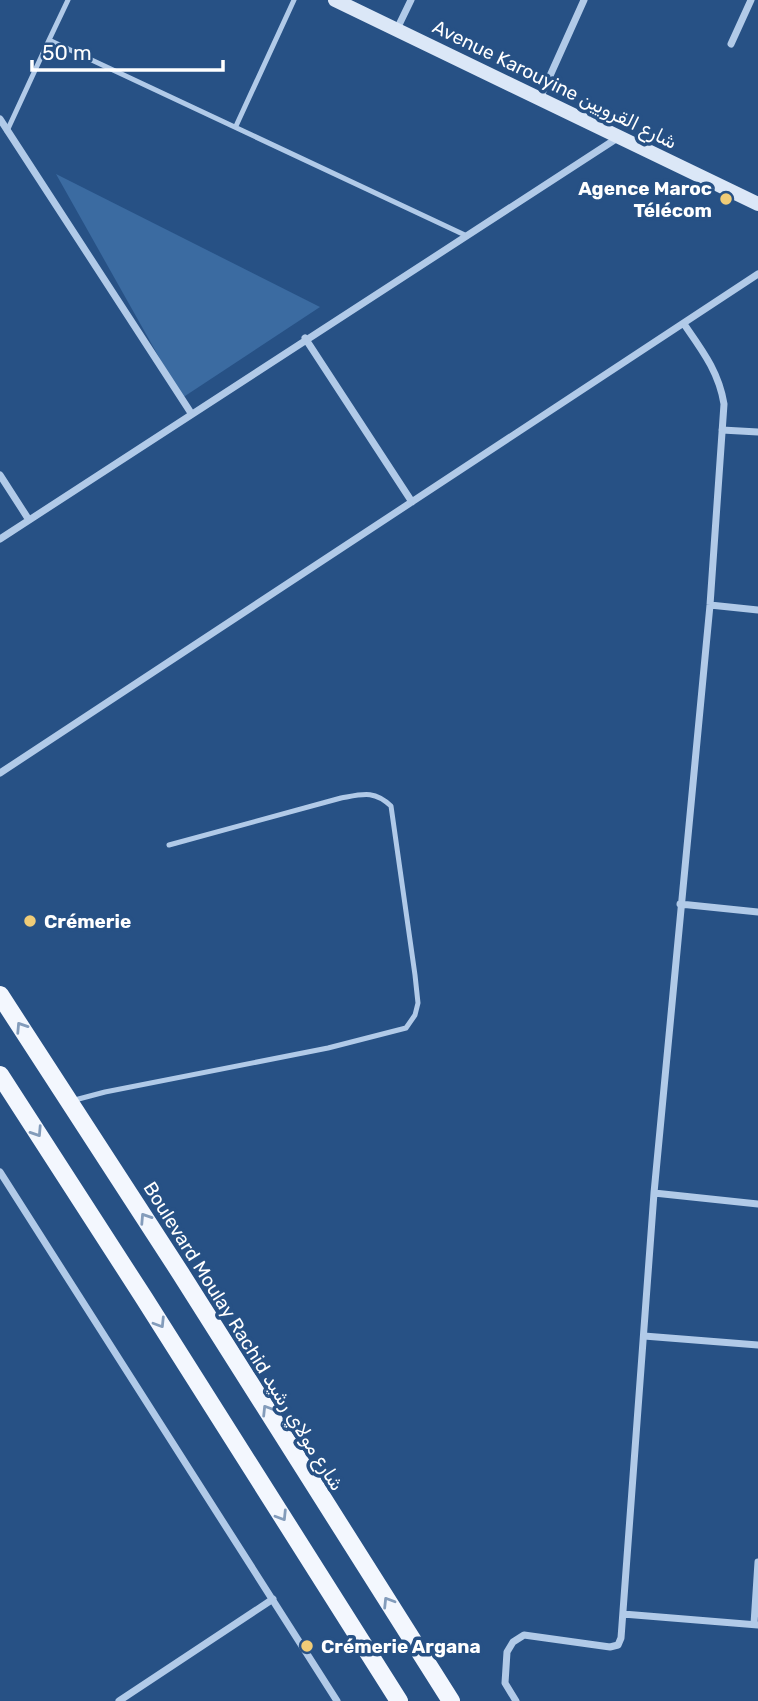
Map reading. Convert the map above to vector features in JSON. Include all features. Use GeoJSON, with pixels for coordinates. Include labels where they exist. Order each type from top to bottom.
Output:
{"type":"FeatureCollection","features":[{"type":"Feature","properties":{"kind":"main road","name":"Boulevard Moulay Rachid شارع مولاي رشيد"},"geometry":{"type":"LineString","coordinates":[[0,995],[181,1273],[451,1701]]}},
{"type":"Feature","properties":{"kind":"main road"},"geometry":{"type":"LineString","coordinates":[[0,1075],[144,1297],[398,1701]]}},
{"type":"Feature","properties":{"kind":"street","name":"Avenue Karouyine شارع القرويين"},"geometry":{"type":"LineString","coordinates":[[335,0],[758,204]]}},
{"type":"Feature","properties":{"kind":"street"},"geometry":{"type":"LineString","coordinates":[[397,29],[411,0]]}},
{"type":"Feature","properties":{"kind":"street"},"geometry":{"type":"LineString","coordinates":[[540,98],[584,0]]}},
{"type":"Feature","properties":{"kind":"street"},"geometry":{"type":"LineString","coordinates":[[731,44],[751,0]]}},
{"type":"Feature","properties":{"kind":"street"},"geometry":{"type":"LineString","coordinates":[[0,119],[191,413]]}},
{"type":"Feature","properties":{"kind":"street"},"geometry":{"type":"LineString","coordinates":[[0,538],[619,136]]}},
{"type":"Feature","properties":{"kind":"street"},"geometry":{"type":"LineString","coordinates":[[0,772],[758,274]]}},
{"type":"Feature","properties":{"kind":"street"},"geometry":{"type":"LineString","coordinates":[[516,1701],[505,1683],[507,1652],[513,1642],[524,1635],[610,1647],[618,1645],[621,1638],[654,1193],[710,605],[724,404],[722,387],[712,364],[684,324]]}},
{"type":"Feature","properties":{"kind":"street"},"geometry":{"type":"LineString","coordinates":[[306,338],[412,502]]}},
{"type":"Feature","properties":{"kind":"street"},"geometry":{"type":"LineString","coordinates":[[722,429],[758,432]]}},
{"type":"Feature","properties":{"kind":"street"},"geometry":{"type":"LineString","coordinates":[[0,475],[29,520]]}},
{"type":"Feature","properties":{"kind":"street"},"geometry":{"type":"LineString","coordinates":[[710,605],[758,610]]}},
{"type":"Feature","properties":{"kind":"street"},"geometry":{"type":"LineString","coordinates":[[680,904],[758,912]]}},
{"type":"Feature","properties":{"kind":"street"},"geometry":{"type":"LineString","coordinates":[[0,1172],[337,1701]]}},
{"type":"Feature","properties":{"kind":"street"},"geometry":{"type":"LineString","coordinates":[[654,1193],[758,1204]]}},
{"type":"Feature","properties":{"kind":"street"},"geometry":{"type":"LineString","coordinates":[[644,1336],[758,1345]]}},
{"type":"Feature","properties":{"kind":"street"},"geometry":{"type":"LineString","coordinates":[[623,1614],[756,1624],[758,1562]]}},
{"type":"Feature","properties":{"kind":"street"},"geometry":{"type":"LineString","coordinates":[[120,1701],[273,1599]]}},
{"type":"Feature","properties":{"kind":"lane"},"geometry":{"type":"LineString","coordinates":[[7,131],[68,0]]}},
{"type":"Feature","properties":{"kind":"lane"},"geometry":{"type":"LineString","coordinates":[[236,126],[294,0]]}},
{"type":"Feature","properties":{"kind":"lane"},"geometry":{"type":"LineString","coordinates":[[49,40],[467,236]]}},
{"type":"Feature","properties":{"kind":"lane"},"geometry":{"type":"LineString","coordinates":[[68,1101],[328,1048],[405,1028],[415,1015],[418,1003],[415,975],[391,806],[380,795],[341,797],[169,845]]}},
{"type":"Feature","properties":{"kind":"shaded area"},"geometry":{"type":"Polygon","coordinates":[[[56,174],[320,307],[182,398],[56,174]]]}},
{"type":"Feature","properties":{"kind":"place","name":"Agence Maroc Télécom"},"geometry":{"type":"Point","coordinates":[726,199]}},
{"type":"Feature","properties":{"kind":"place","name":"Crémerie"},"geometry":{"type":"Point","coordinates":[30,921]}},
{"type":"Feature","properties":{"kind":"place","name":"Crémerie Argana"},"geometry":{"type":"Point","coordinates":[307,1646]}}]}
